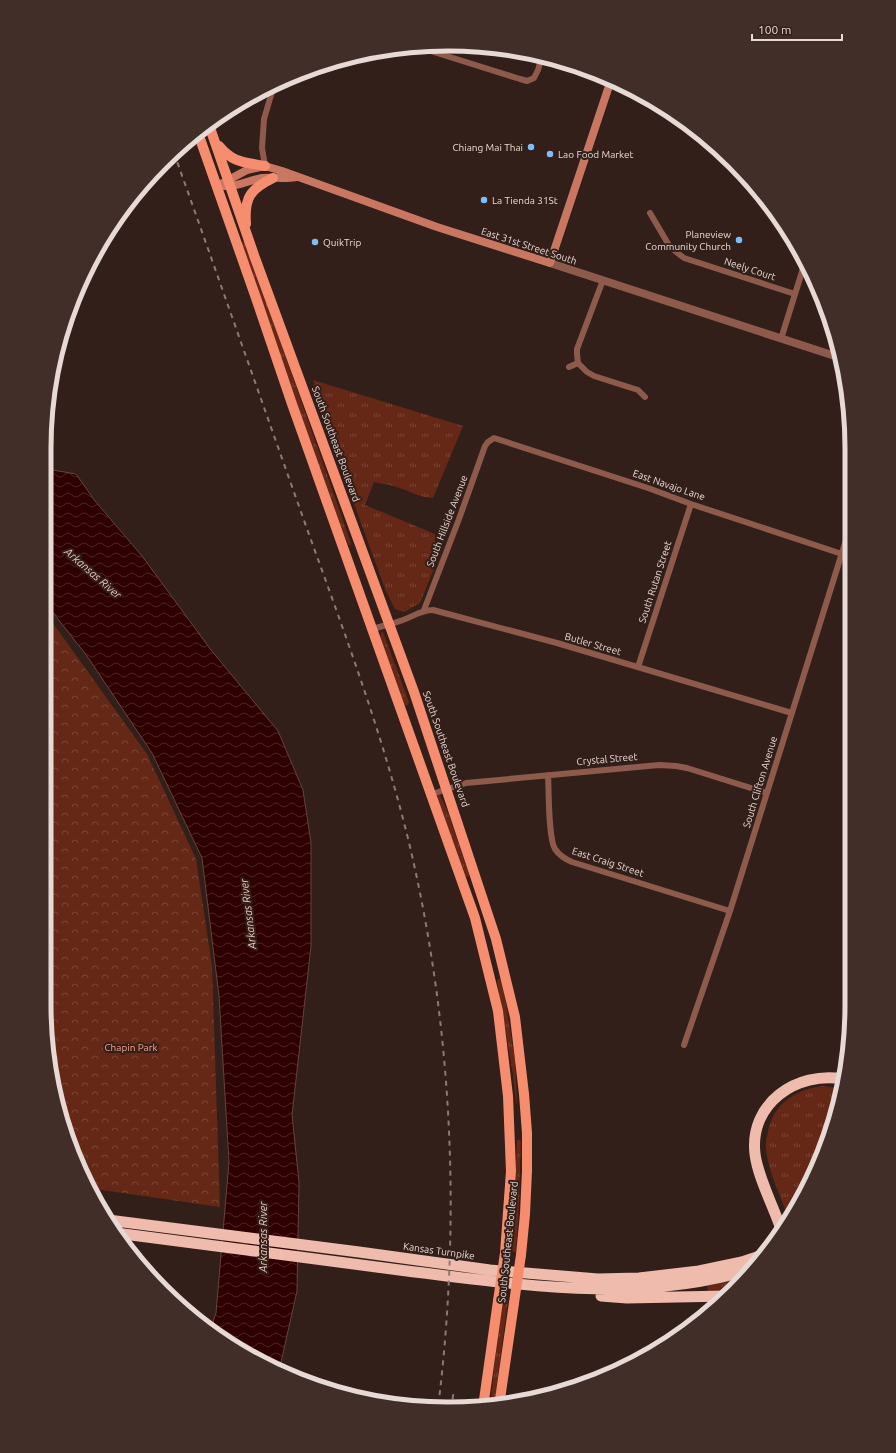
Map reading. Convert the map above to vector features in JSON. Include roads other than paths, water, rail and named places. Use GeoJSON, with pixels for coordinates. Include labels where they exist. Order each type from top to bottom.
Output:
{"type":"FeatureCollection","features":[{"type":"Feature","properties":{"kind":"highway"},"geometry":{"type":"LineString","coordinates":[[780,1222],[758,1168],[755,1153],[757,1128],[762,1115],[768,1104],[775,1097],[799,1082],[821,1077],[838,1079]]}},
{"type":"Feature","properties":{"kind":"highway"},"geometry":{"type":"LineString","coordinates":[[781,1222],[762,1158],[761,1146],[765,1121],[779,1101],[789,1092],[800,1087],[813,1084],[826,1083],[836,1084]]}},
{"type":"Feature","properties":{"kind":"highway","name":"Kansas Turnpike"},"geometry":{"type":"LineString","coordinates":[[115,1221],[490,1270],[598,1279],[639,1278],[699,1271],[754,1258]]}},
{"type":"Feature","properties":{"kind":"highway"},"geometry":{"type":"LineString","coordinates":[[124,1234],[533,1286],[592,1296],[627,1298],[718,1296]]}},
{"type":"Feature","properties":{"kind":"highway"},"geometry":{"type":"LineString","coordinates":[[639,1278],[711,1263],[761,1250]]}},
{"type":"Feature","properties":{"kind":"highway"},"geometry":{"type":"LineString","coordinates":[[533,1286],[622,1290],[662,1287],[705,1281],[742,1272]]}},
{"type":"Feature","properties":{"kind":"main road"},"geometry":{"type":"LineString","coordinates":[[550,263],[609,85]]}},
{"type":"Feature","properties":{"kind":"main road","name":"South Southeast Boulevard"},"geometry":{"type":"LineString","coordinates":[[211,130],[247,236],[414,692],[447,788],[496,939],[515,1017],[527,1133],[525,1214],[521,1255],[500,1399]]}},
{"type":"Feature","properties":{"kind":"main road","name":"South Southeast Boulevard"},"geometry":{"type":"LineString","coordinates":[[200,138],[294,412],[432,794],[475,918],[498,1011],[508,1096],[511,1171],[505,1253],[484,1400]]}},
{"type":"Feature","properties":{"kind":"main road"},"geometry":{"type":"LineString","coordinates":[[214,139],[231,159],[265,166]]}},
{"type":"Feature","properties":{"kind":"main road"},"geometry":{"type":"LineString","coordinates":[[229,183],[247,170],[265,166]]}},
{"type":"Feature","properties":{"kind":"main road","name":"East 31st Street South"},"geometry":{"type":"LineString","coordinates":[[265,166],[437,227],[550,263]]}},
{"type":"Feature","properties":{"kind":"main road"},"geometry":{"type":"LineString","coordinates":[[217,186],[250,180],[273,178],[286,179],[297,177]]}},
{"type":"Feature","properties":{"kind":"main road"},"geometry":{"type":"LineString","coordinates":[[247,236],[246,214],[249,196],[254,189],[273,178]]}},
{"type":"Feature","properties":{"kind":"street"},"geometry":{"type":"LineString","coordinates":[[432,52],[520,80],[534,78],[540,62]]}},
{"type":"Feature","properties":{"kind":"street"},"geometry":{"type":"LineString","coordinates":[[265,166],[262,148],[264,119],[272,92]]}},
{"type":"Feature","properties":{"kind":"street","name":"Neely Court"},"geometry":{"type":"LineString","coordinates":[[650,213],[670,247],[675,253],[684,258],[796,294]]}},
{"type":"Feature","properties":{"kind":"street","name":"East 31st Street South"},"geometry":{"type":"LineString","coordinates":[[550,263],[833,356]]}},
{"type":"Feature","properties":{"kind":"street"},"geometry":{"type":"LineString","coordinates":[[782,339],[803,270]]}},
{"type":"Feature","properties":{"kind":"street"},"geometry":{"type":"LineString","coordinates":[[603,280],[577,349],[578,363],[587,372],[594,376],[638,390],[645,397]]}},
{"type":"Feature","properties":{"kind":"street"},"geometry":{"type":"LineString","coordinates":[[569,367],[578,363]]}},
{"type":"Feature","properties":{"kind":"street","name":"East Navajo Lane"},"geometry":{"type":"LineString","coordinates":[[490,439],[497,438],[842,554]]}},
{"type":"Feature","properties":{"kind":"street","name":"South Hillside Avenue"},"geometry":{"type":"LineString","coordinates":[[424,610],[483,451],[490,439]]}},
{"type":"Feature","properties":{"kind":"street","name":"South Rutan Street"},"geometry":{"type":"LineString","coordinates":[[638,667],[691,504]]}},
{"type":"Feature","properties":{"kind":"street","name":"South Clifton Avenue"},"geometry":{"type":"LineString","coordinates":[[684,1045],[730,911],[845,544]]}},
{"type":"Feature","properties":{"kind":"street"},"geometry":{"type":"LineString","coordinates":[[372,629],[412,617],[424,610]]}},
{"type":"Feature","properties":{"kind":"street","name":"Butler Street"},"geometry":{"type":"LineString","coordinates":[[424,610],[432,610],[473,620],[792,713]]}},
{"type":"Feature","properties":{"kind":"street","name":"Crystal Street"},"geometry":{"type":"LineString","coordinates":[[432,794],[466,783],[642,766],[676,766],[687,768],[767,793]]}},
{"type":"Feature","properties":{"kind":"street","name":"East Craig Street"},"geometry":{"type":"LineString","coordinates":[[548,775],[550,826],[553,844],[556,850],[564,858],[572,862],[730,911]]}},
{"type":"Feature","properties":{"kind":"water","name":"Arkansas River"},"geometry":{"type":"Polygon","coordinates":[[[51,470],[76,474],[95,501],[142,556],[211,650],[278,731],[303,790],[311,843],[311,946],[292,1115],[299,1182],[297,1291],[280,1365],[249,1349],[212,1324],[216,1313],[229,1162],[219,996],[202,858],[152,753],[87,656],[51,610],[51,470]]]}},
{"type":"Feature","properties":{"kind":"railway"},"geometry":{"type":"LineString","coordinates":[[176,159],[366,694],[390,772],[411,851],[425,920],[436,989],[444,1059],[449,1128],[451,1198],[449,1268],[445,1338],[439,1402]]}},
{"type":"Feature","properties":{"kind":"railway"},"geometry":{"type":"LineString","coordinates":[[452,1402],[454,1390]]}},
{"type":"Feature","properties":{"kind":"place","name":"Chiang Mai Thai"},"geometry":{"type":"Point","coordinates":[531,147]}},
{"type":"Feature","properties":{"kind":"place","name":"Lao Food Market"},"geometry":{"type":"Point","coordinates":[550,154]}},
{"type":"Feature","properties":{"kind":"place","name":"La Tienda 31St"},"geometry":{"type":"Point","coordinates":[484,200]}},
{"type":"Feature","properties":{"kind":"place","name":"Planeview Community Church"},"geometry":{"type":"Point","coordinates":[739,240]}},
{"type":"Feature","properties":{"kind":"place","name":"QuikTrip"},"geometry":{"type":"Point","coordinates":[315,242]}},
{"type":"Feature","properties":{"kind":"park label","name":"Chapin Park"},"geometry":{"type":"Point","coordinates":[131,1047]}}]}
